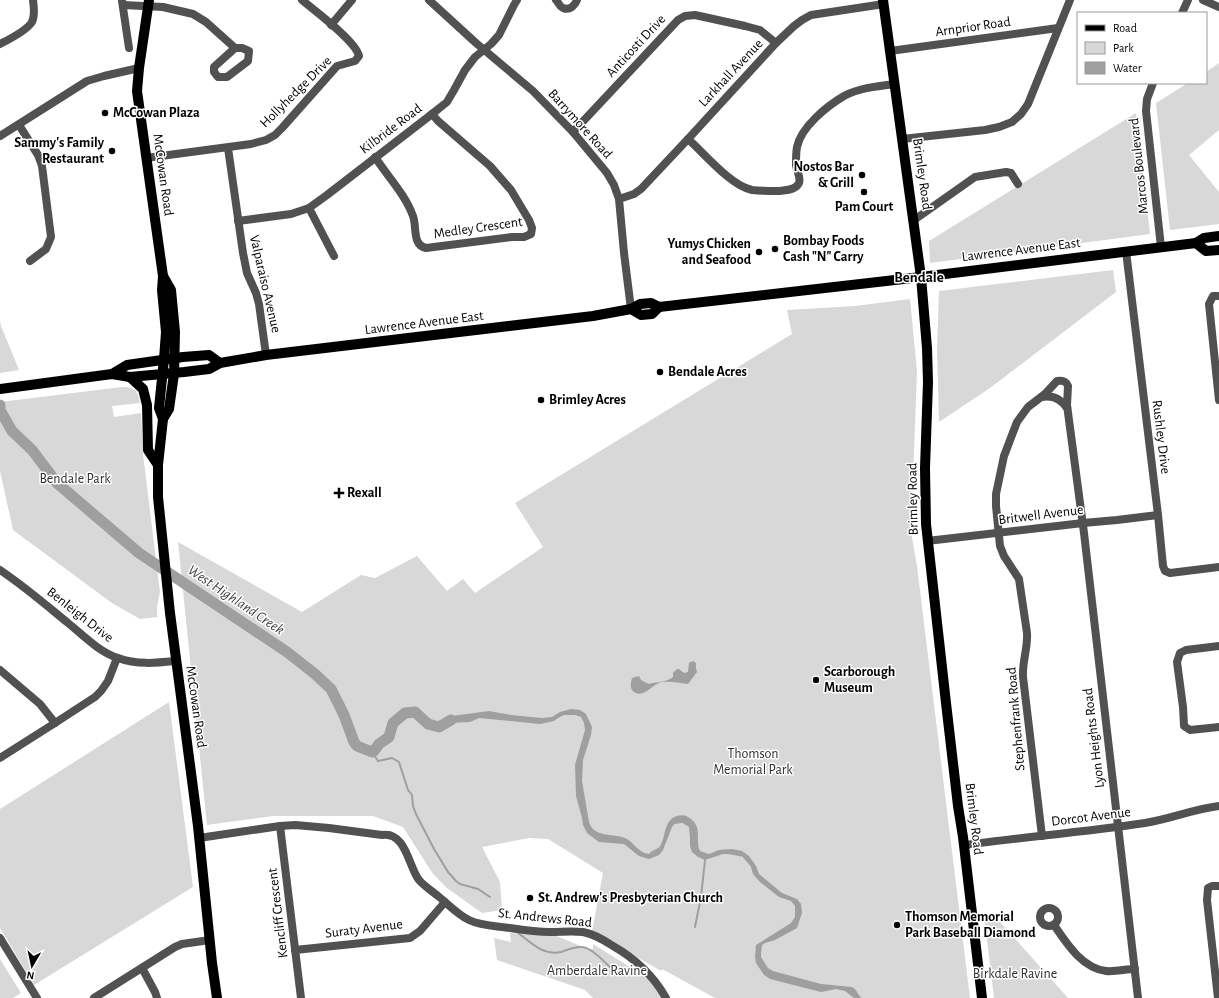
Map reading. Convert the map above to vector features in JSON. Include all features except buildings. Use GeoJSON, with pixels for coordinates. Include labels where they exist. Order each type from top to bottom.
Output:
{"type":"FeatureCollection","features":[{"type":"Feature","properties":{"kind":"main road","name":"Brimley Road"},"geometry":{"type":"LineString","coordinates":[[883,2],[921,277],[927,348],[928,382],[925,468],[927,541],[982,998]]}},
{"type":"Feature","properties":{"kind":"main road","name":"McCowan Road"},"geometry":{"type":"LineString","coordinates":[[149,3],[138,73],[138,98],[163,276],[162,290],[166,332],[174,374],[169,409],[163,418],[158,465],[158,497],[170,613],[199,838],[217,998]]}},
{"type":"Feature","properties":{"kind":"main road","name":"Lawrence Avenue East"},"geometry":{"type":"LineString","coordinates":[[0,389],[112,374],[130,377],[174,374],[209,369],[220,363],[266,356],[594,316],[631,310],[641,315],[652,314],[659,307],[921,277],[1126,251],[1196,244],[1204,238],[1219,236]]}},
{"type":"Feature","properties":{"kind":"main road","name":"Lawrence Avenue East"},"geometry":{"type":"LineString","coordinates":[[1196,244],[1206,251],[1219,250]]}},
{"type":"Feature","properties":{"kind":"main road","name":"Lawrence Avenue East"},"geometry":{"type":"LineString","coordinates":[[112,374],[126,365],[209,355],[220,363]]}},
{"type":"Feature","properties":{"kind":"main road","name":"McCowan Road"},"geometry":{"type":"LineString","coordinates":[[163,418],[159,408],[163,375],[170,359]]}},
{"type":"Feature","properties":{"kind":"main road"},"geometry":{"type":"LineString","coordinates":[[130,377],[143,389],[147,405],[148,450],[158,465]]}},
{"type":"Feature","properties":{"kind":"street"},"geometry":{"type":"LineString","coordinates":[[0,44],[22,32],[32,22],[34,10],[33,0]]}},
{"type":"Feature","properties":{"kind":"street","name":"Hollyhedge Drive"},"geometry":{"type":"LineString","coordinates":[[146,158],[228,148],[266,140],[275,135],[338,66],[355,61],[359,56],[355,47],[348,39],[302,0]]}},
{"type":"Feature","properties":{"kind":"street"},"geometry":{"type":"LineString","coordinates":[[331,25],[352,0]]}},
{"type":"Feature","properties":{"kind":"street","name":"Barrymore Road"},"geometry":{"type":"LineString","coordinates":[[429,0],[483,50],[533,91],[573,132],[607,173],[614,185],[619,199],[631,310]]}},
{"type":"Feature","properties":{"kind":"street","name":"Kilbride Road"},"geometry":{"type":"LineString","coordinates":[[238,221],[291,214],[309,208],[432,114],[447,102],[465,70],[498,35],[514,4],[518,0]]}},
{"type":"Feature","properties":{"kind":"street"},"geometry":{"type":"LineString","coordinates":[[556,0],[562,8],[567,9],[573,7],[577,0]]}},
{"type":"Feature","properties":{"kind":"street"},"geometry":{"type":"LineString","coordinates":[[902,139],[984,130],[1000,127],[1012,122],[1021,114],[1028,104],[1070,0]]}},
{"type":"Feature","properties":{"kind":"street"},"geometry":{"type":"LineString","coordinates":[[1182,12],[1188,0]]}},
{"type":"Feature","properties":{"kind":"street"},"geometry":{"type":"LineString","coordinates":[[1202,0],[1219,7]]}},
{"type":"Feature","properties":{"kind":"street"},"geometry":{"type":"LineString","coordinates":[[129,48],[122,2],[149,3],[193,14],[206,22],[235,48]]}},
{"type":"Feature","properties":{"kind":"street","name":"Larkhall Avenue"},"geometry":{"type":"LineString","coordinates":[[619,199],[634,194],[641,188],[776,43],[802,20],[811,15],[883,2]]}},
{"type":"Feature","properties":{"kind":"street","name":"Anticosti Drive"},"geometry":{"type":"LineString","coordinates":[[573,132],[678,20],[685,16],[695,15],[760,30],[776,43]]}},
{"type":"Feature","properties":{"kind":"street","name":"Arnprior Road"},"geometry":{"type":"LineString","coordinates":[[890,51],[1058,28]]}},
{"type":"Feature","properties":{"kind":"street"},"geometry":{"type":"LineString","coordinates":[[0,136],[87,81],[104,76],[138,73]]}},
{"type":"Feature","properties":{"kind":"street"},"geometry":{"type":"LineString","coordinates":[[688,139],[736,183],[752,190],[769,191],[791,189],[796,187],[799,179],[796,164],[798,146],[803,134],[814,119],[845,96],[867,88],[895,84]]}},
{"type":"Feature","properties":{"kind":"street","name":"Marcos Boulevard"},"geometry":{"type":"LineString","coordinates":[[1153,84],[1147,99],[1146,111],[1161,247]]}},
{"type":"Feature","properties":{"kind":"street","name":"Medley Crescent"},"geometry":{"type":"LineString","coordinates":[[375,157],[410,209],[415,224],[416,237],[421,247],[426,248],[512,237],[524,237],[531,234],[532,228],[529,220],[510,190],[490,166],[438,121],[432,114]]}},
{"type":"Feature","properties":{"kind":"street"},"geometry":{"type":"LineString","coordinates":[[19,125],[38,156],[42,166],[51,237],[46,249],[30,261]]}},
{"type":"Feature","properties":{"kind":"street","name":"Valparaiso Avenue"},"geometry":{"type":"LineString","coordinates":[[228,148],[244,262],[259,304],[266,356]]}},
{"type":"Feature","properties":{"kind":"street"},"geometry":{"type":"LineString","coordinates":[[914,220],[975,177],[1006,172],[1011,173],[1018,184]]}},
{"type":"Feature","properties":{"kind":"street"},"geometry":{"type":"LineString","coordinates":[[309,208],[334,256]]}},
{"type":"Feature","properties":{"kind":"street","name":"Rushley Drive"},"geometry":{"type":"LineString","coordinates":[[1126,251],[1163,566],[1165,571],[1170,573],[1219,567]]}},
{"type":"Feature","properties":{"kind":"street"},"geometry":{"type":"LineString","coordinates":[[1219,296],[1213,296],[1209,304],[1219,400]]}},
{"type":"Feature","properties":{"kind":"street","name":"Lyon Heights Road"},"geometry":{"type":"LineString","coordinates":[[1041,397],[1058,381],[1064,381],[1068,386],[1068,409],[1138,998]]}},
{"type":"Feature","properties":{"kind":"street"},"geometry":{"type":"LineString","coordinates":[[1041,397],[1053,397],[1059,399],[1068,409]]}},
{"type":"Feature","properties":{"kind":"street","name":"Stephenfrank Road"},"geometry":{"type":"LineString","coordinates":[[1041,397],[1028,406],[1017,422],[1004,456],[996,494],[996,506],[1000,546],[1004,556],[1017,574],[1022,590],[1028,639],[1023,665],[1023,677],[1042,836]]}},
{"type":"Feature","properties":{"kind":"street","name":"Britwell Avenue"},"geometry":{"type":"LineString","coordinates":[[927,541],[1158,515]]}},
{"type":"Feature","properties":{"kind":"street","name":"Benleigh Drive"},"geometry":{"type":"LineString","coordinates":[[0,570],[107,653],[130,662],[145,664],[176,661]]}},
{"type":"Feature","properties":{"kind":"street"},"geometry":{"type":"LineString","coordinates":[[1219,646],[1186,650],[1180,653],[1177,662],[1184,726],[1190,730],[1219,727]]}},
{"type":"Feature","properties":{"kind":"street"},"geometry":{"type":"LineString","coordinates":[[0,758],[95,697],[109,679],[117,658]]}},
{"type":"Feature","properties":{"kind":"street"},"geometry":{"type":"LineString","coordinates":[[0,670],[40,704],[55,723]]}},
{"type":"Feature","properties":{"kind":"street","name":"Dorcot Avenue"},"geometry":{"type":"LineString","coordinates":[[964,845],[1118,827],[1165,819],[1219,806]]}},
{"type":"Feature","properties":{"kind":"street","name":"St. Andrews Road"},"geometry":{"type":"LineString","coordinates":[[199,838],[295,825],[382,835],[388,834],[394,837],[402,845],[411,861],[414,873],[420,881],[457,912],[470,920],[477,923],[520,930],[584,932],[601,938],[629,955],[652,977],[666,998]]}},
{"type":"Feature","properties":{"kind":"street","name":"Kencliff Crescent"},"geometry":{"type":"LineString","coordinates":[[280,826],[301,998]]}},
{"type":"Feature","properties":{"kind":"street"},"geometry":{"type":"LineString","coordinates":[[1218,998],[1207,900],[1208,888],[1212,886],[1219,886]]}},
{"type":"Feature","properties":{"kind":"street","name":"Suraty Avenue"},"geometry":{"type":"LineString","coordinates":[[295,950],[410,938],[420,931],[445,902]]}},
{"type":"Feature","properties":{"kind":"street"},"geometry":{"type":"LineString","coordinates":[[1054,925],[1074,952],[1096,969],[1108,972],[1134,969]]}},
{"type":"Feature","properties":{"kind":"street"},"geometry":{"type":"LineString","coordinates":[[0,938],[37,998]]}},
{"type":"Feature","properties":{"kind":"street"},"geometry":{"type":"LineString","coordinates":[[94,998],[168,951],[182,944],[210,940]]}},
{"type":"Feature","properties":{"kind":"street"},"geometry":{"type":"LineString","coordinates":[[142,968],[157,998]]}},
{"type":"Feature","properties":{"kind":"green space"},"geometry":{"type":"Polygon","coordinates":[[[1219,63],[1219,130],[1189,155],[1219,192],[1219,224],[1170,230],[1156,103],[1186,84],[1207,84],[1207,71],[1219,63]]]}},
{"type":"Feature","properties":{"kind":"green space"},"geometry":{"type":"Polygon","coordinates":[[[1136,113],[1150,234],[930,263],[929,241],[1136,113]]]}},
{"type":"Feature","properties":{"kind":"green space"},"geometry":{"type":"Polygon","coordinates":[[[1113,270],[1116,292],[990,388],[939,422],[937,349],[939,291],[1113,270]]]}},
{"type":"Feature","properties":{"kind":"green space","name":"Thomson Memorial Park"},"geometry":{"type":"Polygon","coordinates":[[[910,299],[917,371],[911,532],[917,566],[970,998],[715,998],[662,969],[661,971],[592,931],[603,873],[548,839],[529,838],[482,847],[500,882],[502,910],[482,913],[447,888],[433,874],[403,827],[373,816],[273,816],[207,825],[178,542],[302,612],[361,575],[375,578],[417,556],[447,591],[463,579],[475,593],[543,547],[515,503],[792,334],[787,310],[855,306],[910,299]]]}},
{"type":"Feature","properties":{"kind":"green space"},"geometry":{"type":"Polygon","coordinates":[[[0,321],[1,326],[19,370],[0,373],[0,321]]]}},
{"type":"Feature","properties":{"kind":"green space","name":"Bendale Park"},"geometry":{"type":"Polygon","coordinates":[[[122,387],[135,390],[140,403],[112,406],[114,417],[141,413],[143,454],[160,592],[157,606],[157,617],[140,619],[112,603],[13,530],[0,471],[0,402],[122,387]]]}},
{"type":"Feature","properties":{"kind":"green space"},"geometry":{"type":"Polygon","coordinates":[[[169,702],[193,887],[34,985],[0,928],[0,809],[169,702]]]}},
{"type":"Feature","properties":{"kind":"green space","name":"Birkdale Ravine"},"geometry":{"type":"Polygon","coordinates":[[[993,914],[1068,998],[994,998],[984,915],[993,914]]]}},
{"type":"Feature","properties":{"kind":"green space","name":"Amberdale Ravine"},"geometry":{"type":"Polygon","coordinates":[[[510,933],[554,935],[588,949],[593,949],[593,944],[657,984],[664,998],[593,998],[585,990],[497,960],[494,938],[511,942],[510,933]]]}},
{"type":"Feature","properties":{"kind":"green space"},"geometry":{"type":"Polygon","coordinates":[[[0,959],[21,993],[13,998],[0,998],[0,959]]]}},
{"type":"Feature","properties":{"kind":"water"},"geometry":{"type":"Polygon","coordinates":[[[693,661],[696,663],[697,672],[688,684],[662,682],[641,694],[634,692],[631,689],[632,678],[639,676],[641,680],[649,684],[665,681],[673,677],[673,673],[677,669],[684,673],[688,672],[689,663],[693,661]]]}},
{"type":"Feature","properties":{"kind":"water"},"geometry":{"type":"Polygon","coordinates":[[[571,709],[580,710],[586,714],[592,727],[583,760],[582,781],[589,822],[595,831],[625,838],[639,850],[647,854],[656,851],[660,847],[669,822],[677,816],[684,815],[692,820],[697,828],[698,847],[700,851],[709,854],[719,850],[732,849],[742,851],[749,856],[756,866],[759,874],[782,893],[797,899],[801,904],[802,913],[797,928],[762,945],[761,957],[768,968],[773,971],[821,984],[852,987],[861,998],[854,998],[845,991],[836,989],[821,992],[770,979],[764,975],[756,963],[756,945],[791,923],[795,917],[795,906],[791,901],[779,897],[760,882],[753,874],[749,861],[744,857],[723,854],[705,860],[698,857],[692,852],[690,846],[689,827],[681,822],[676,822],[672,827],[663,850],[659,855],[649,859],[639,856],[624,844],[599,842],[587,833],[583,825],[576,796],[575,765],[585,730],[581,717],[575,715],[564,715],[554,721],[540,724],[479,718],[470,722],[451,723],[452,716],[489,711],[542,718],[552,717],[560,712],[571,709]]]}},
{"type":"Feature","properties":{"kind":"waterway","name":"West Highland Creek"},"geometry":{"type":"LineString","coordinates":[[0,405],[0,410],[12,431],[32,450],[57,483],[139,553],[287,652],[331,689],[357,746],[372,752],[374,751],[379,744],[389,737],[393,723],[405,713],[415,712],[428,724],[439,727],[451,720]]}},
{"type":"Feature","properties":{"kind":"waterway"},"geometry":{"type":"LineString","coordinates":[[372,752],[378,761],[392,758],[399,762],[408,790],[412,795],[413,806],[416,814],[448,872],[460,884],[478,889],[490,897]]}},
{"type":"Feature","properties":{"kind":"waterway","name":"West Highland Creek"},"geometry":{"type":"LineString","coordinates":[[675,823],[681,822]]}},
{"type":"Feature","properties":{"kind":"waterway","name":"West Highland Creek"},"geometry":{"type":"LineString","coordinates":[[651,853],[658,849]]}},
{"type":"Feature","properties":{"kind":"waterway","name":"West Highland Creek"},"geometry":{"type":"LineString","coordinates":[[744,857],[751,865]]}},
{"type":"Feature","properties":{"kind":"waterway"},"geometry":{"type":"LineString","coordinates":[[695,927],[701,897],[705,860]]}},
{"type":"Feature","properties":{"kind":"waterway"},"geometry":{"type":"LineString","coordinates":[[517,932],[532,944],[548,952],[561,952],[577,947],[586,948],[597,955],[610,967]]}},
{"type":"Feature","properties":{"kind":"place","name":"McCowan Plaza"},"geometry":{"type":"Point","coordinates":[105,113]}},
{"type":"Feature","properties":{"kind":"place","name":"Sammy's Family Restaurant"},"geometry":{"type":"Point","coordinates":[112,151]}},
{"type":"Feature","properties":{"kind":"place","name":"Nostos Bar & Grill"},"geometry":{"type":"Point","coordinates":[862,175]}},
{"type":"Feature","properties":{"kind":"place","name":"Pam Court"},"geometry":{"type":"Point","coordinates":[864,192]}},
{"type":"Feature","properties":{"kind":"place","name":"Bombay Foods Cash \"N\" Carry"},"geometry":{"type":"Point","coordinates":[775,249]}},
{"type":"Feature","properties":{"kind":"place","name":"Yumys Chicken and Seafood"},"geometry":{"type":"Point","coordinates":[759,252]}},
{"type":"Feature","properties":{"kind":"place","name":"Bendale Acres"},"geometry":{"type":"Point","coordinates":[660,372]}},
{"type":"Feature","properties":{"kind":"place","name":"Brimley Acres"},"geometry":{"type":"Point","coordinates":[541,400]}},
{"type":"Feature","properties":{"kind":"place","name":"Rexall"},"geometry":{"type":"Point","coordinates":[339,493]}},
{"type":"Feature","properties":{"kind":"place","name":"Scarborough Museum"},"geometry":{"type":"Point","coordinates":[816,680]}},
{"type":"Feature","properties":{"kind":"place","name":"St. Andrew's Presbyterian Church"},"geometry":{"type":"Point","coordinates":[530,898]}},
{"type":"Feature","properties":{"kind":"place","name":"Thomson Memorial Park Baseball Diamond"},"geometry":{"type":"Point","coordinates":[897,925]}},
{"type":"Feature","properties":{"kind":"district","name":"Bendale"},"geometry":{"type":"Point","coordinates":[919,277]}}]}
